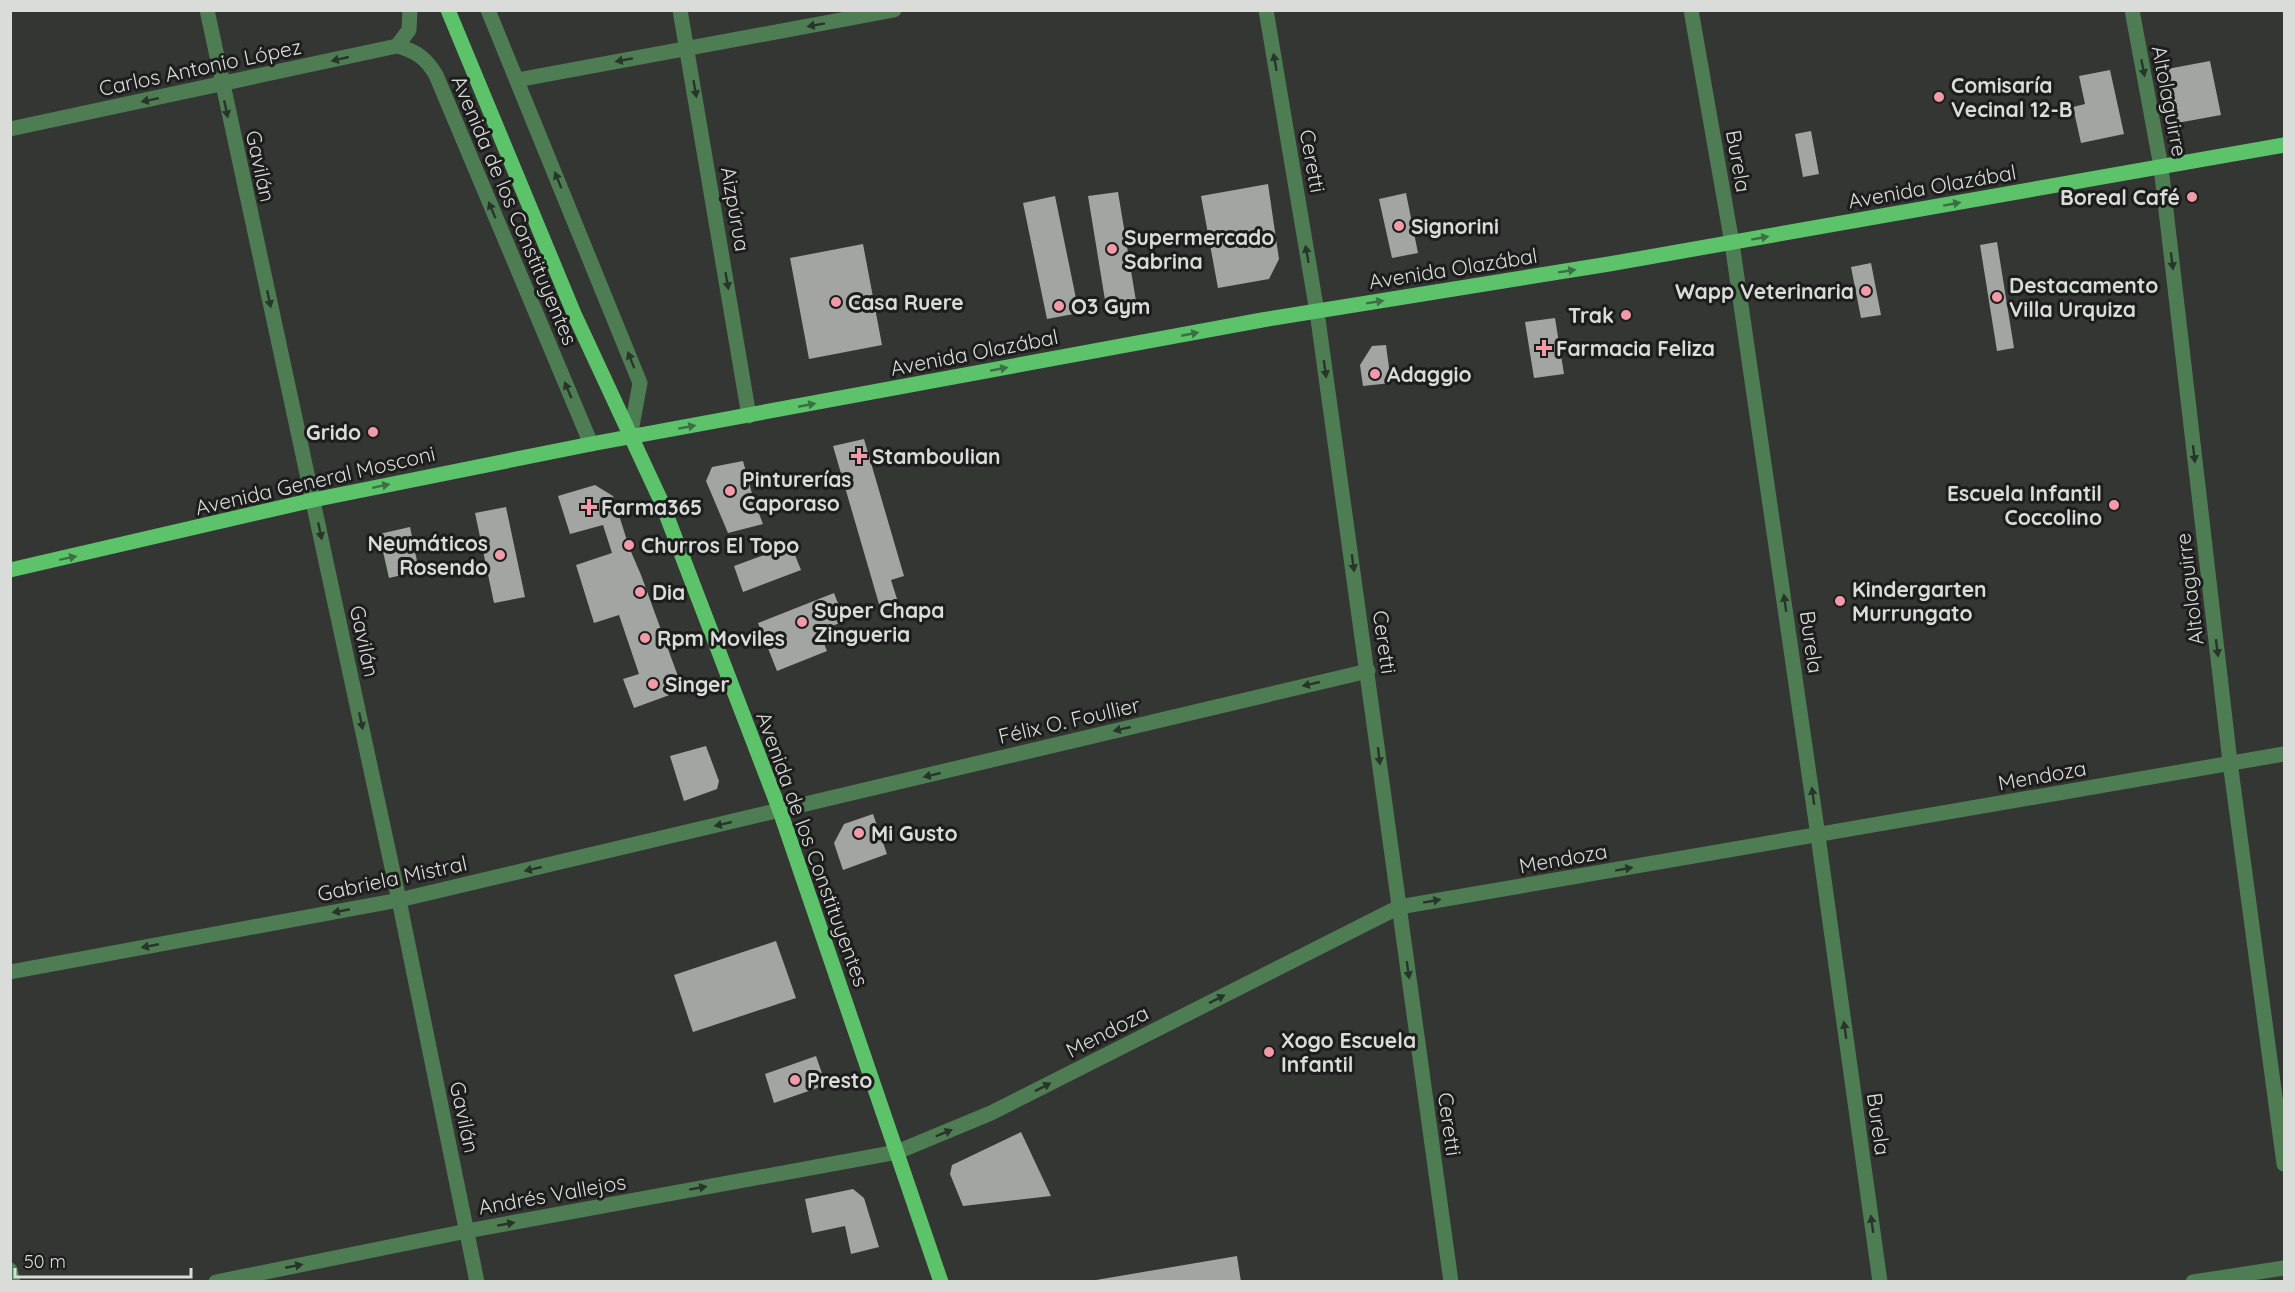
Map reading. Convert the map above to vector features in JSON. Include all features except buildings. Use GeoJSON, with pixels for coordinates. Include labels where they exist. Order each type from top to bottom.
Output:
{"type":"FeatureCollection","features":[{"type":"Feature","properties":{"kind":"main road","name":"Avenida de los Constituyentes"},"geometry":{"type":"LineString","coordinates":[[448,10],[575,316],[661,501],[780,811],[941,1281]]}},
{"type":"Feature","properties":{"kind":"main road","name":"Avenida Olazábal"},"geometry":{"type":"LineString","coordinates":[[630,437],[1317,312],[1732,243],[2284,145]]}},
{"type":"Feature","properties":{"kind":"main road","name":"Avenida General Mosconi"},"geometry":{"type":"LineString","coordinates":[[10,570],[313,500],[630,437]]}},
{"type":"Feature","properties":{"kind":"street","name":"Gavilán"},"geometry":{"type":"LineString","coordinates":[[207,10],[221,85],[399,900],[477,1281]]}},
{"type":"Feature","properties":{"kind":"street"},"geometry":{"type":"LineString","coordinates":[[397,46],[409,30],[410,10]]}},
{"type":"Feature","properties":{"kind":"street"},"geometry":{"type":"LineString","coordinates":[[488,10],[640,382],[630,437]]}},
{"type":"Feature","properties":{"kind":"street","name":"Aizpúrua"},"geometry":{"type":"LineString","coordinates":[[680,10],[749,416]]}},
{"type":"Feature","properties":{"kind":"street"},"geometry":{"type":"LineString","coordinates":[[517,80],[894,10]]}},
{"type":"Feature","properties":{"kind":"street","name":"Ceretti"},"geometry":{"type":"LineString","coordinates":[[1266,10],[1317,312],[1451,1281]]}},
{"type":"Feature","properties":{"kind":"street","name":"Burela"},"geometry":{"type":"LineString","coordinates":[[1691,10],[1732,243],[1880,1281]]}},
{"type":"Feature","properties":{"kind":"street","name":"Altolaguirre"},"geometry":{"type":"LineString","coordinates":[[2132,10],[2161,167],[2230,762],[2284,1164]]}},
{"type":"Feature","properties":{"kind":"street","name":"Carlos Antonio López"},"geometry":{"type":"LineString","coordinates":[[10,129],[397,46]]}},
{"type":"Feature","properties":{"kind":"street","name":"Avenida de los Constituyentes"},"geometry":{"type":"LineString","coordinates":[[397,46],[413,50],[428,62],[436,75],[591,444]]}},
{"type":"Feature","properties":{"kind":"street","name":"Félix O. Foullier"},"geometry":{"type":"LineString","coordinates":[[780,811],[1368,671]]}},
{"type":"Feature","properties":{"kind":"street","name":"Mendoza"},"geometry":{"type":"LineString","coordinates":[[897,1152],[991,1113],[1399,907],[2284,754]]}},
{"type":"Feature","properties":{"kind":"street","name":"Gabriela Mistral"},"geometry":{"type":"LineString","coordinates":[[10,972],[399,900],[780,811]]}},
{"type":"Feature","properties":{"kind":"street","name":"Andrés Vallejos"},"geometry":{"type":"LineString","coordinates":[[216,1281],[467,1231],[897,1152]]}},
{"type":"Feature","properties":{"kind":"street"},"geometry":{"type":"LineString","coordinates":[[2193,1281],[2284,1268]]}},
{"type":"Feature","properties":{"kind":"street"},"geometry":{"type":"LineString","coordinates":[[10,1270],[13,1281]]}},
{"type":"Feature","properties":{"kind":"place","name":"Comisaría Vecinal 12-B"},"geometry":{"type":"Point","coordinates":[1939,97]}},
{"type":"Feature","properties":{"kind":"place","name":"Boreal Café"},"geometry":{"type":"Point","coordinates":[2192,197]}},
{"type":"Feature","properties":{"kind":"place","name":"Signorini"},"geometry":{"type":"Point","coordinates":[1399,226]}},
{"type":"Feature","properties":{"kind":"place","name":"Supermercado Sabrina"},"geometry":{"type":"Point","coordinates":[1112,249]}},
{"type":"Feature","properties":{"kind":"place","name":"Wapp Veterinaria"},"geometry":{"type":"Point","coordinates":[1866,291]}},
{"type":"Feature","properties":{"kind":"place","name":"Destacamento Villa Urquiza"},"geometry":{"type":"Point","coordinates":[1997,297]}},
{"type":"Feature","properties":{"kind":"place","name":"Casa Ruere"},"geometry":{"type":"Point","coordinates":[836,302]}},
{"type":"Feature","properties":{"kind":"place","name":"O3 Gym"},"geometry":{"type":"Point","coordinates":[1059,306]}},
{"type":"Feature","properties":{"kind":"place","name":"Trak"},"geometry":{"type":"Point","coordinates":[1626,315]}},
{"type":"Feature","properties":{"kind":"place","name":"Farmacia Feliza"},"geometry":{"type":"Point","coordinates":[1544,348]}},
{"type":"Feature","properties":{"kind":"place","name":"Adaggio"},"geometry":{"type":"Point","coordinates":[1375,374]}},
{"type":"Feature","properties":{"kind":"place","name":"Grido"},"geometry":{"type":"Point","coordinates":[373,432]}},
{"type":"Feature","properties":{"kind":"place","name":"Stamboulian"},"geometry":{"type":"Point","coordinates":[859,456]}},
{"type":"Feature","properties":{"kind":"place","name":"Pinturerías Caporaso"},"geometry":{"type":"Point","coordinates":[730,491]}},
{"type":"Feature","properties":{"kind":"place","name":"Escuela Infantil Coccolino"},"geometry":{"type":"Point","coordinates":[2114,505]}},
{"type":"Feature","properties":{"kind":"place","name":"Farma365"},"geometry":{"type":"Point","coordinates":[589,507]}},
{"type":"Feature","properties":{"kind":"place","name":"Churros El Topo"},"geometry":{"type":"Point","coordinates":[629,545]}},
{"type":"Feature","properties":{"kind":"place","name":"Neumáticos Rosendo"},"geometry":{"type":"Point","coordinates":[500,555]}},
{"type":"Feature","properties":{"kind":"place","name":"Dia"},"geometry":{"type":"Point","coordinates":[640,592]}},
{"type":"Feature","properties":{"kind":"place","name":"Kindergarten Murrungato"},"geometry":{"type":"Point","coordinates":[1840,601]}},
{"type":"Feature","properties":{"kind":"place","name":"Super Chapa Zingueria"},"geometry":{"type":"Point","coordinates":[802,622]}},
{"type":"Feature","properties":{"kind":"place","name":"Rpm Moviles"},"geometry":{"type":"Point","coordinates":[645,638]}},
{"type":"Feature","properties":{"kind":"place","name":"Singer"},"geometry":{"type":"Point","coordinates":[653,684]}},
{"type":"Feature","properties":{"kind":"place","name":"Mi Gusto"},"geometry":{"type":"Point","coordinates":[859,833]}},
{"type":"Feature","properties":{"kind":"place","name":"Xogo Escuela Infantil"},"geometry":{"type":"Point","coordinates":[1269,1052]}},
{"type":"Feature","properties":{"kind":"place","name":"Presto"},"geometry":{"type":"Point","coordinates":[795,1080]}}]}
